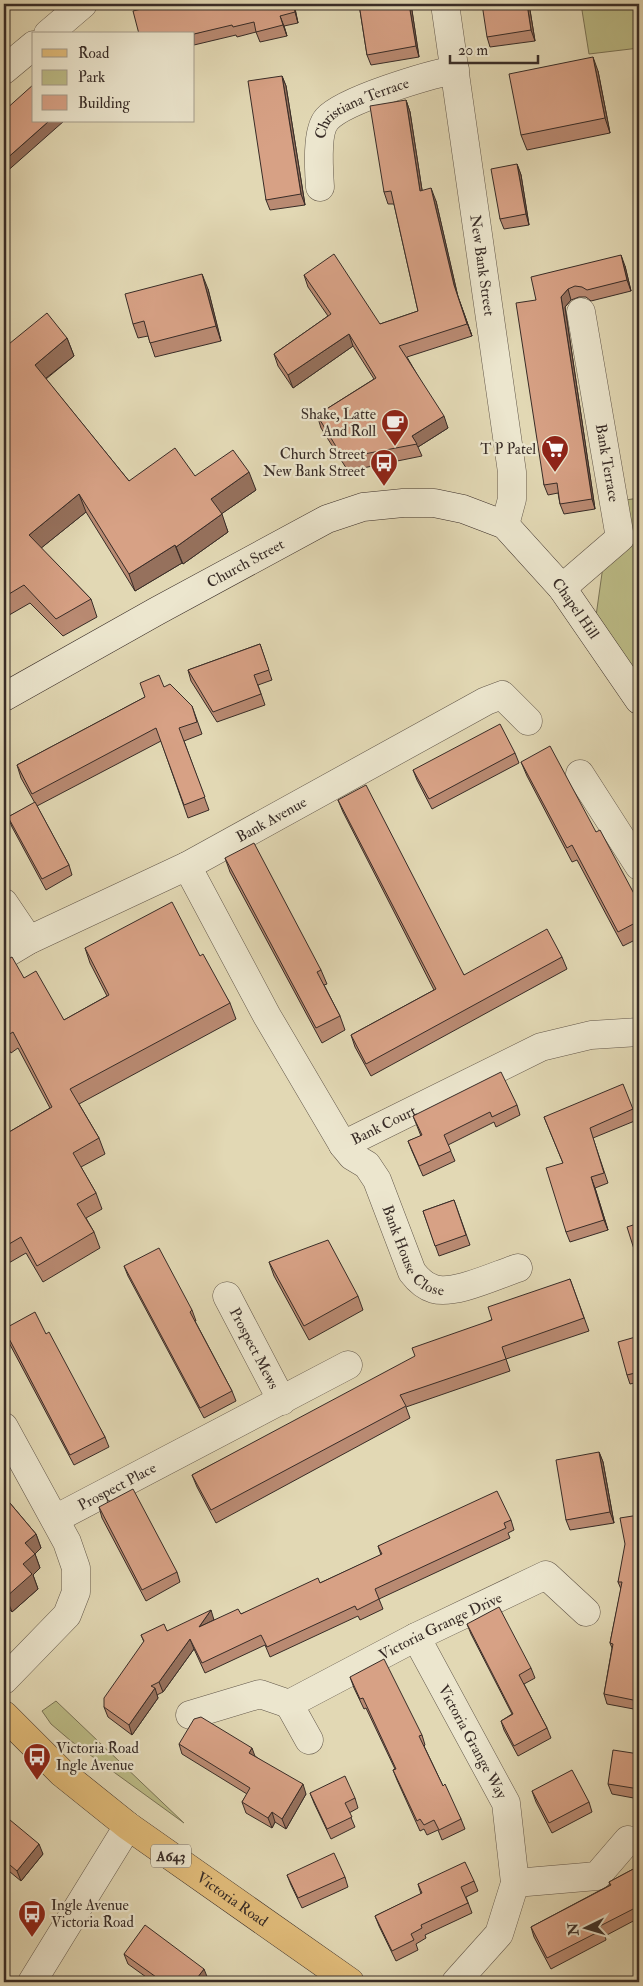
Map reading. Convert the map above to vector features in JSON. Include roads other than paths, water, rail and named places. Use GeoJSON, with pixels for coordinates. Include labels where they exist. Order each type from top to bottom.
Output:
{"type":"FeatureCollection","features":[{"type":"Feature","properties":{"kind":"main road","name":"Victoria Road"},"geometry":{"type":"LineString","coordinates":[[4,1715],[62,1773],[128,1826],[350,1982]]}},
{"type":"Feature","properties":{"kind":"street"},"geometry":{"type":"LineString","coordinates":[[50,32],[83,4]]}},
{"type":"Feature","properties":{"kind":"street","name":"New Bank Street"},"geometry":{"type":"LineString","coordinates":[[445,4],[512,472],[512,499],[504,525]]}},
{"type":"Feature","properties":{"kind":"street"},"geometry":{"type":"LineString","coordinates":[[4,70],[32,47]]}},
{"type":"Feature","properties":{"kind":"street","name":"Christiana Terrace"},"geometry":{"type":"LineString","coordinates":[[320,187],[319,146],[325,120],[340,110],[369,96],[433,74],[455,70]]}},
{"type":"Feature","properties":{"kind":"street","name":"Bank Terrace"},"geometry":{"type":"LineString","coordinates":[[562,588],[620,538],[581,312]]}},
{"type":"Feature","properties":{"kind":"street","name":"Church Street"},"geometry":{"type":"LineString","coordinates":[[4,697],[157,610],[327,518],[363,507],[403,503],[434,503],[463,509],[504,525]]}},
{"type":"Feature","properties":{"kind":"street","name":"Chapel Hill"},"geometry":{"type":"LineString","coordinates":[[504,525],[562,588],[639,700]]}},
{"type":"Feature","properties":{"kind":"street","name":"Bank Avenue"},"geometry":{"type":"LineString","coordinates":[[4,954],[29,940],[187,866],[486,701],[502,695],[528,721]]}},
{"type":"Feature","properties":{"kind":"street"},"geometry":{"type":"LineString","coordinates":[[580,774],[639,866]]}},
{"type":"Feature","properties":{"kind":"street","name":"Bank Court"},"geometry":{"type":"LineString","coordinates":[[187,866],[267,1016],[343,1145],[542,1047],[591,1035],[639,1032]]}},
{"type":"Feature","properties":{"kind":"street"},"geometry":{"type":"LineString","coordinates":[[4,903],[29,940]]}},
{"type":"Feature","properties":{"kind":"street","name":"Bank House Close"},"geometry":{"type":"LineString","coordinates":[[343,1145],[352,1156],[367,1165],[377,1180],[412,1272],[420,1282],[434,1289],[451,1290],[518,1268]]}},
{"type":"Feature","properties":{"kind":"street","name":"Prospect Mews"},"geometry":{"type":"LineString","coordinates":[[227,1296],[282,1401]]}},
{"type":"Feature","properties":{"kind":"street","name":"Prospect Place"},"geometry":{"type":"LineString","coordinates":[[56,1519],[348,1365]]}},
{"type":"Feature","properties":{"kind":"street"},"geometry":{"type":"LineString","coordinates":[[4,1427],[56,1519],[76,1568],[76,1592],[67,1615],[4,1680]]}},
{"type":"Feature","properties":{"kind":"street","name":"Victoria Grange Drive"},"geometry":{"type":"LineString","coordinates":[[289,1704],[416,1637],[546,1576],[586,1612]]}},
{"type":"Feature","properties":{"kind":"street","name":"Victoria Grange Way"},"geometry":{"type":"LineString","coordinates":[[416,1637],[506,1803],[515,1883],[499,1934],[456,1982]]}},
{"type":"Feature","properties":{"kind":"street"},"geometry":{"type":"LineString","coordinates":[[190,1715],[260,1694],[289,1704],[309,1740]]}},
{"type":"Feature","properties":{"kind":"street"},"geometry":{"type":"LineString","coordinates":[[32,1982],[128,1826]]}},
{"type":"Feature","properties":{"kind":"street"},"geometry":{"type":"LineString","coordinates":[[515,1883],[596,1876],[628,1840]]}},
{"type":"Feature","properties":{"kind":"place","name":"Shake, Latte And Roll"},"geometry":{"type":"Point","coordinates":[395,447]}},
{"type":"Feature","properties":{"kind":"place","name":"T P Patel"},"geometry":{"type":"Point","coordinates":[555,473]}},
{"type":"Feature","properties":{"kind":"place","name":"Church Street New Bank Street"},"geometry":{"type":"Point","coordinates":[384,487]}},
{"type":"Feature","properties":{"kind":"place","name":"Victoria Road Ingle Avenue"},"geometry":{"type":"Point","coordinates":[37,1781]}},
{"type":"Feature","properties":{"kind":"place","name":"Ingle Avenue Victoria Road"},"geometry":{"type":"Point","coordinates":[32,1938]}}]}
